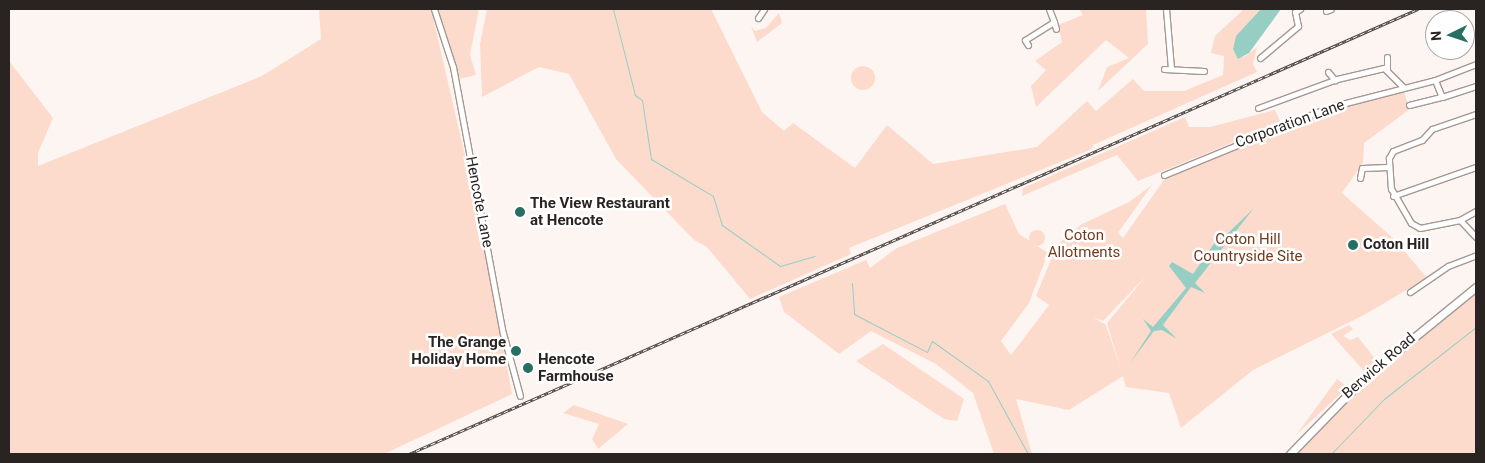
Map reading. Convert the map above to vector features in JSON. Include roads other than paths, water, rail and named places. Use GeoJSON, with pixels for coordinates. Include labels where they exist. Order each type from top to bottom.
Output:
{"type":"FeatureCollection","features":[{"type":"Feature","properties":{"kind":"main road","name":"Berwick Road"},"geometry":{"type":"LineString","coordinates":[[1290,454],[1359,384],[1476,287]]}},
{"type":"Feature","properties":{"kind":"street","name":"Hencote Lane"},"geometry":{"type":"LineString","coordinates":[[434,9],[453,67],[503,333],[520,396]]}},
{"type":"Feature","properties":{"kind":"street"},"geometry":{"type":"LineString","coordinates":[[758,18],[764,10],[771,9]]}},
{"type":"Feature","properties":{"kind":"street"},"geometry":{"type":"LineString","coordinates":[[1049,9],[1056,29]]}},
{"type":"Feature","properties":{"kind":"street"},"geometry":{"type":"LineString","coordinates":[[1166,9],[1172,69]]}},
{"type":"Feature","properties":{"kind":"street"},"geometry":{"type":"LineString","coordinates":[[1269,58],[1262,56],[1298,26],[1295,12],[1300,9]]}},
{"type":"Feature","properties":{"kind":"street"},"geometry":{"type":"LineString","coordinates":[[1025,41],[1054,22]]}},
{"type":"Feature","properties":{"kind":"street"},"geometry":{"type":"LineString","coordinates":[[1387,57],[1387,69],[1403,87]]}},
{"type":"Feature","properties":{"kind":"street"},"geometry":{"type":"LineString","coordinates":[[1164,69],[1202,71],[1201,63]]}},
{"type":"Feature","properties":{"kind":"street","name":"Corporation Lane"},"geometry":{"type":"LineString","coordinates":[[1164,175],[1330,106],[1435,80],[1476,64]]}},
{"type":"Feature","properties":{"kind":"street"},"geometry":{"type":"LineString","coordinates":[[1258,108],[1334,80],[1387,69]]}},
{"type":"Feature","properties":{"kind":"street"},"geometry":{"type":"LineString","coordinates":[[1328,72],[1334,80]]}},
{"type":"Feature","properties":{"kind":"street"},"geometry":{"type":"LineString","coordinates":[[1435,80],[1440,97]]}},
{"type":"Feature","properties":{"kind":"street"},"geometry":{"type":"LineString","coordinates":[[1409,105],[1476,86]]}},
{"type":"Feature","properties":{"kind":"street"},"geometry":{"type":"LineString","coordinates":[[1263,100],[1266,106]]}},
{"type":"Feature","properties":{"kind":"street"},"geometry":{"type":"LineString","coordinates":[[1476,114],[1432,129],[1422,140],[1396,149],[1388,167],[1393,196],[1411,223],[1424,227],[1460,220],[1476,211]]}},
{"type":"Feature","properties":{"kind":"street"},"geometry":{"type":"LineString","coordinates":[[1393,196],[1476,166]]}},
{"type":"Feature","properties":{"kind":"street"},"geometry":{"type":"LineString","coordinates":[[1360,178],[1362,168],[1388,167]]}},
{"type":"Feature","properties":{"kind":"street"},"geometry":{"type":"LineString","coordinates":[[1460,220],[1476,237]]}},
{"type":"Feature","properties":{"kind":"street"},"geometry":{"type":"LineString","coordinates":[[1410,292],[1448,266],[1476,255]]}},
{"type":"Feature","properties":{"kind":"water"},"geometry":{"type":"Polygon","coordinates":[[[1261,9],[1281,9],[1249,53],[1238,59],[1233,49],[1236,36],[1261,9]]]}},
{"type":"Feature","properties":{"kind":"water"},"geometry":{"type":"Polygon","coordinates":[[[1254,208],[1195,283],[1205,293],[1191,287],[1163,325],[1177,339],[1162,330],[1154,331],[1130,363],[1151,331],[1143,319],[1153,327],[1186,288],[1169,266],[1172,262],[1193,274],[1220,235],[1225,236],[1254,208]]]}},
{"type":"Feature","properties":{"kind":"waterway"},"geometry":{"type":"LineString","coordinates":[[613,9],[635,95],[642,100],[651,159],[713,196],[722,225],[780,266],[815,256]]}},
{"type":"Feature","properties":{"kind":"waterway"},"geometry":{"type":"LineString","coordinates":[[852,283],[854,314],[927,352],[932,341],[988,381],[1028,454]]}},
{"type":"Feature","properties":{"kind":"waterway"},"geometry":{"type":"LineString","coordinates":[[1331,454],[1384,399],[1476,327]]}},
{"type":"Feature","properties":{"kind":"railway"},"geometry":{"type":"LineString","coordinates":[[409,454],[1418,9]]}},
{"type":"Feature","properties":{"kind":"place","name":"The View Restaurant at Hencote"},"geometry":{"type":"Point","coordinates":[520,212]}},
{"type":"Feature","properties":{"kind":"place","name":"Coton Hill"},"geometry":{"type":"Point","coordinates":[1353,245]}},
{"type":"Feature","properties":{"kind":"place","name":"The Grange Holiday Home"},"geometry":{"type":"Point","coordinates":[516,351]}},
{"type":"Feature","properties":{"kind":"place","name":"Hencote Farmhouse"},"geometry":{"type":"Point","coordinates":[528,368]}},
{"type":"Feature","properties":{"kind":"park label","name":"Coton Allotments"},"geometry":{"type":"Point","coordinates":[1084,244]}},
{"type":"Feature","properties":{"kind":"park label","name":"Coton Hill Countryside Site"},"geometry":{"type":"Point","coordinates":[1248,248]}}]}
